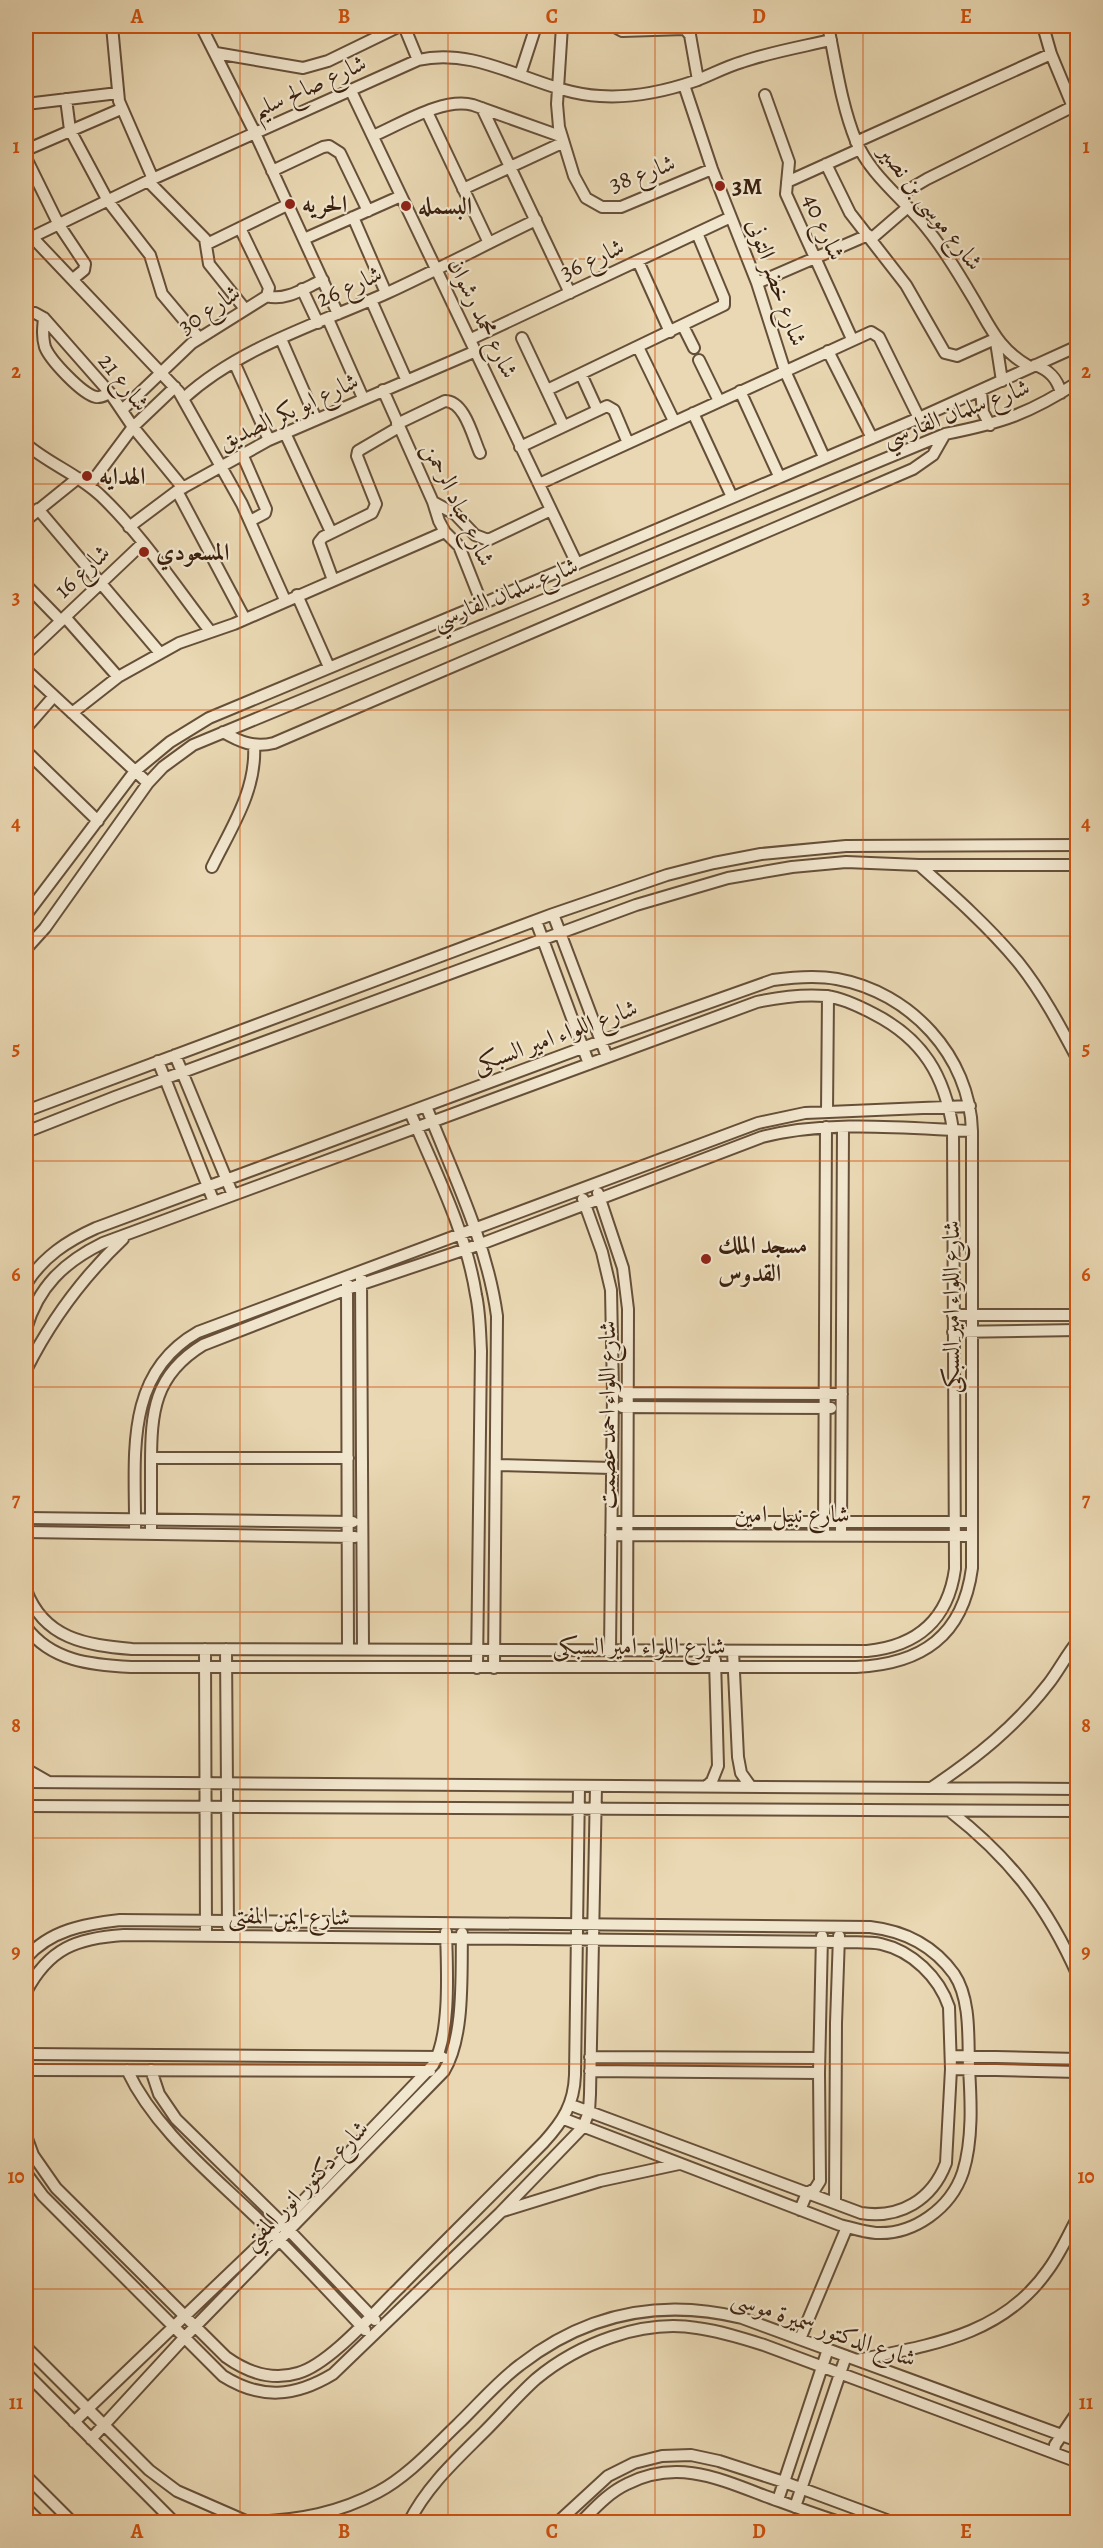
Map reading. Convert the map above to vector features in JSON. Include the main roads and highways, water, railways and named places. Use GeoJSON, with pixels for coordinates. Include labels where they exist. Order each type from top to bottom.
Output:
{"type":"FeatureCollection","features":[{"type":"Feature","properties":{"kind":"place","name":"3M"},"geometry":{"type":"Point","coordinates":[720,186]}},
{"type":"Feature","properties":{"kind":"place","name":"الحريه"},"geometry":{"type":"Point","coordinates":[290,204]}},
{"type":"Feature","properties":{"kind":"place","name":"البسمله"},"geometry":{"type":"Point","coordinates":[406,206]}},
{"type":"Feature","properties":{"kind":"place","name":"الهدايه"},"geometry":{"type":"Point","coordinates":[87,476]}},
{"type":"Feature","properties":{"kind":"place","name":"المسعودي"},"geometry":{"type":"Point","coordinates":[144,552]}},
{"type":"Feature","properties":{"kind":"place","name":"مسجد الملك القدوس"},"geometry":{"type":"Point","coordinates":[706,1259]}}]}
